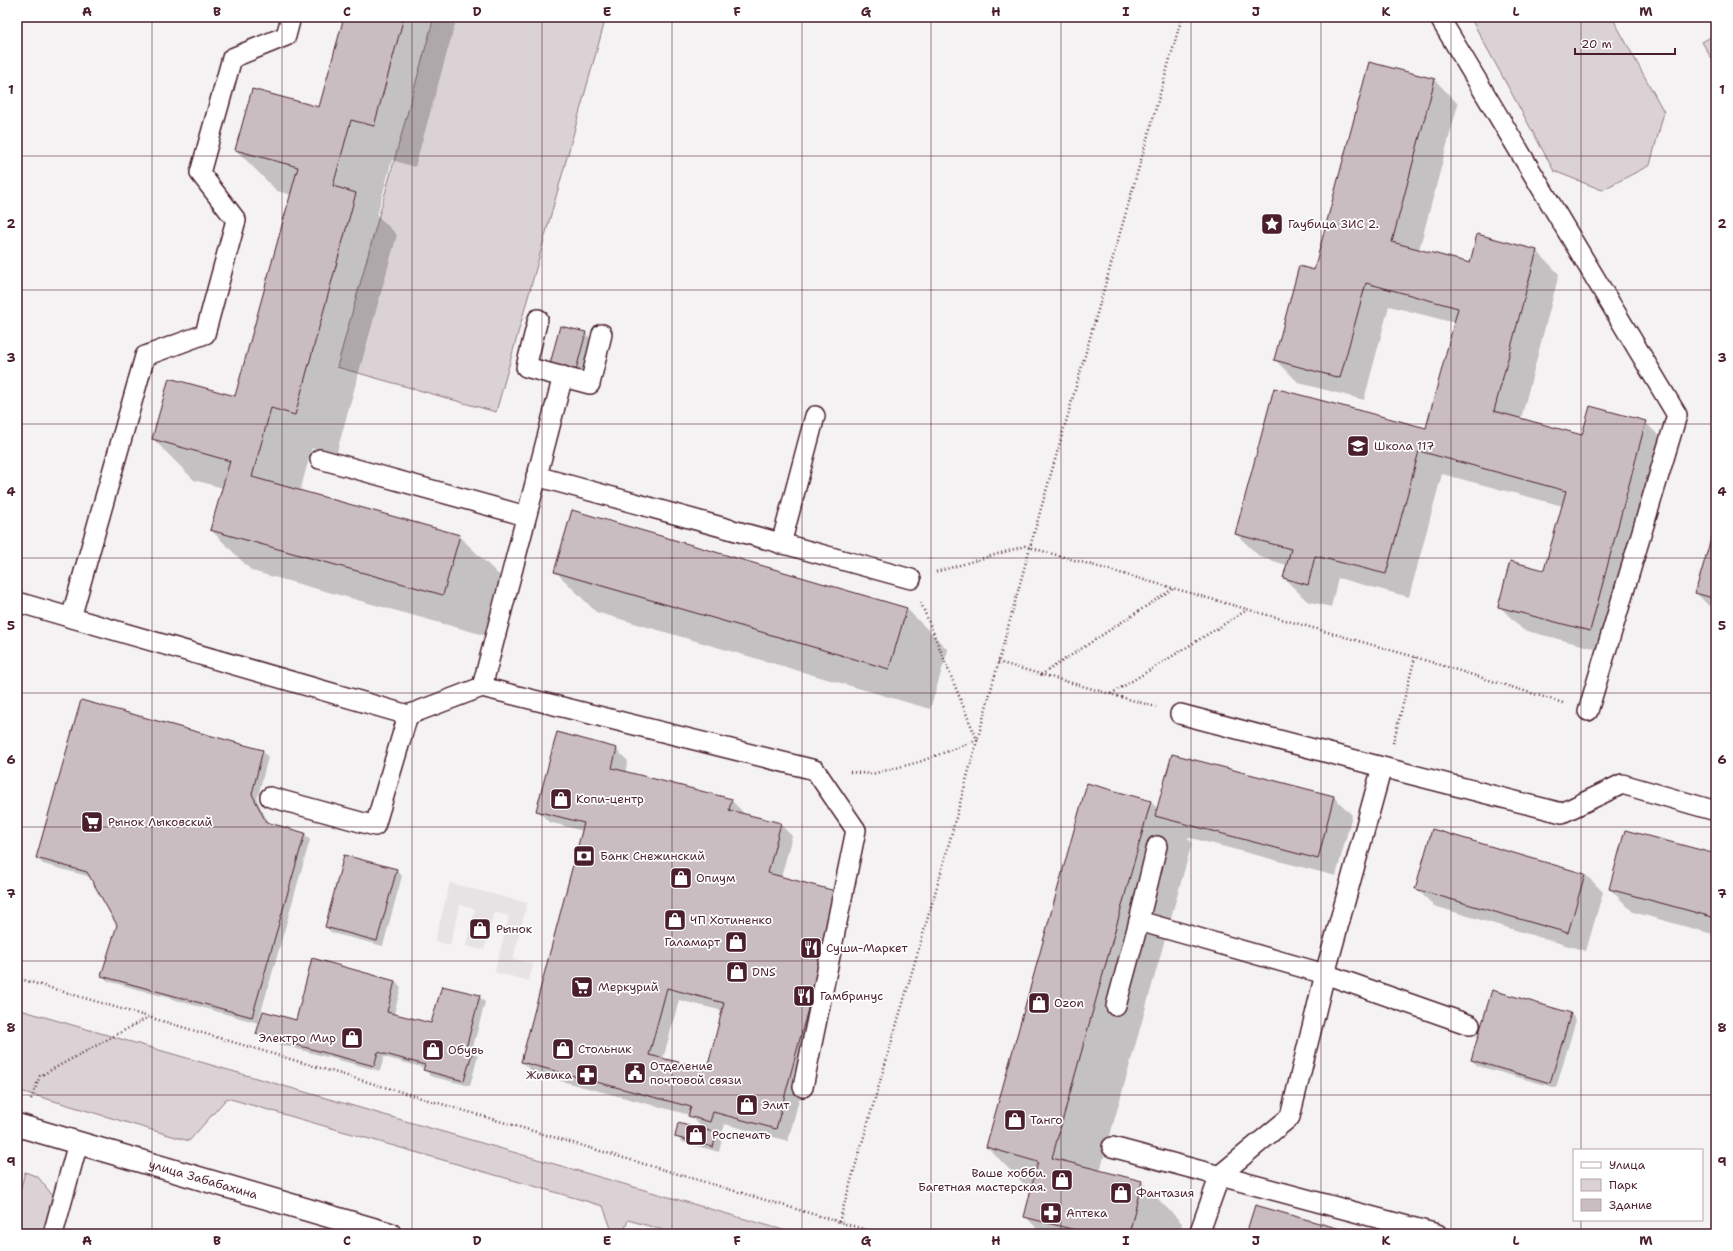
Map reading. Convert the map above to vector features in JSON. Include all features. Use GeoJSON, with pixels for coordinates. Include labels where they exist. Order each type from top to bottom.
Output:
{"type":"FeatureCollection","features":[{"type":"Feature","properties":{"kind":"street","name":"улица Забабахина"},"geometry":{"type":"LineString","coordinates":[[18,1125],[390,1234]]}},
{"type":"Feature","properties":{"kind":"lane"},"geometry":{"type":"LineString","coordinates":[[71,618],[145,356],[205,334],[236,220],[200,173],[232,58],[286,36],[291,17]]}},
{"type":"Feature","properties":{"kind":"lane"},"geometry":{"type":"LineString","coordinates":[[1439,17],[1677,414],[1588,711]]}},
{"type":"Feature","properties":{"kind":"lane"},"geometry":{"type":"LineString","coordinates":[[538,319],[526,367],[590,384],[602,334]]}},
{"type":"Feature","properties":{"kind":"lane"},"geometry":{"type":"LineString","coordinates":[[482,687],[562,376]]}},
{"type":"Feature","properties":{"kind":"lane"},"geometry":{"type":"LineString","coordinates":[[781,544],[815,416]]}},
{"type":"Feature","properties":{"kind":"lane"},"geometry":{"type":"LineString","coordinates":[[320,459],[526,516]]}},
{"type":"Feature","properties":{"kind":"lane"},"geometry":{"type":"LineString","coordinates":[[536,476],[912,579]]}},
{"type":"Feature","properties":{"kind":"lane"},"geometry":{"type":"LineString","coordinates":[[17,602],[408,716],[482,687],[815,770],[856,830],[803,1087]]}},
{"type":"Feature","properties":{"kind":"lane"},"geometry":{"type":"LineString","coordinates":[[1180,714],[1562,813],[1622,784],[1716,811]]}},
{"type":"Feature","properties":{"kind":"lane"},"geometry":{"type":"LineString","coordinates":[[270,798],[375,826],[408,716]]}},
{"type":"Feature","properties":{"kind":"lane"},"geometry":{"type":"LineString","coordinates":[[1199,1234],[1220,1175],[1290,1117],[1325,974],[1384,768]]}},
{"type":"Feature","properties":{"kind":"lane"},"geometry":{"type":"LineString","coordinates":[[1116,1006],[1157,846]]}},
{"type":"Feature","properties":{"kind":"lane"},"geometry":{"type":"LineString","coordinates":[[1139,921],[1325,974],[1470,1025]]}},
{"type":"Feature","properties":{"kind":"lane"},"geometry":{"type":"LineString","coordinates":[[53,1234],[78,1143]]}},
{"type":"Feature","properties":{"kind":"lane"},"geometry":{"type":"LineString","coordinates":[[1112,1147],[1437,1234]]}},
{"type":"Feature","properties":{"kind":"path"},"geometry":{"type":"LineString","coordinates":[[838,1222],[940,876],[1030,547],[1182,17]]}},
{"type":"Feature","properties":{"kind":"path"},"geometry":{"type":"LineString","coordinates":[[977,740],[912,579],[1024,546],[1415,657],[1588,711]]}},
{"type":"Feature","properties":{"kind":"path"},"geometry":{"type":"LineString","coordinates":[[1041,674],[1174,588]]}},
{"type":"Feature","properties":{"kind":"path"},"geometry":{"type":"LineString","coordinates":[[1111,694],[1247,609]]}},
{"type":"Feature","properties":{"kind":"path"},"geometry":{"type":"LineString","coordinates":[[1384,768],[1415,657]]}},
{"type":"Feature","properties":{"kind":"path"},"geometry":{"type":"LineString","coordinates":[[998,662],[1180,714]]}},
{"type":"Feature","properties":{"kind":"path"},"geometry":{"type":"LineString","coordinates":[[815,770],[872,774],[919,762],[977,740]]}},
{"type":"Feature","properties":{"kind":"path"},"geometry":{"type":"LineString","coordinates":[[17,978],[880,1234]]}},
{"type":"Feature","properties":{"kind":"path"},"geometry":{"type":"LineString","coordinates":[[18,1125],[40,1076],[149,1017]]}},
{"type":"Feature","properties":{"kind":"shaded area","name":"Рынок"},"geometry":{"type":"Polygon","coordinates":[[[450,883],[527,903],[513,959],[533,964],[529,981],[495,972],[509,916],[494,912],[484,950],[466,946],[475,909],[460,905],[450,945],[435,941],[450,883]]]}},
{"type":"Feature","properties":{"kind":"green space"},"geometry":{"type":"Polygon","coordinates":[[[434,17],[606,17],[496,412],[337,367],[434,17]]]}},
{"type":"Feature","properties":{"kind":"green space"},"geometry":{"type":"Polygon","coordinates":[[[1470,17],[1612,17],[1664,112],[1650,165],[1602,190],[1554,171],[1470,17]]]}},
{"type":"Feature","properties":{"kind":"green space"},"geometry":{"type":"Polygon","coordinates":[[[1716,34],[1716,66],[1702,42],[1716,34]]]}},
{"type":"Feature","properties":{"kind":"green space"},"geometry":{"type":"Polygon","coordinates":[[[17,1009],[797,1234],[677,1234],[628,1220],[623,1234],[613,1234],[603,1206],[227,1098],[189,1141],[17,1090],[17,1009]]]}},
{"type":"Feature","properties":{"kind":"green space"},"geometry":{"type":"Polygon","coordinates":[[[25,1172],[38,1177],[53,1196],[43,1234],[17,1234],[17,1203],[25,1172]]]}},
{"type":"Feature","properties":{"kind":"building"},"geometry":{"type":"Polygon","coordinates":[[[344,17],[404,17],[374,126],[351,120],[333,186],[356,193],[295,415],[271,408],[252,477],[460,535],[443,595],[210,530],[230,461],[152,439],[169,378],[235,396],[298,167],[235,150],[252,89],[319,107],[344,17]]]}},
{"type":"Feature","properties":{"kind":"building"},"geometry":{"type":"Polygon","coordinates":[[[1369,62],[1435,79],[1392,242],[1470,263],[1477,234],[1537,250],[1494,411],[1582,435],[1590,406],[1646,421],[1590,631],[1498,607],[1510,561],[1544,570],[1566,491],[1419,451],[1386,574],[1315,556],[1308,585],[1283,578],[1291,549],[1235,534],[1274,388],[1426,428],[1458,308],[1366,283],[1340,378],[1274,360],[1299,266],[1314,270],[1369,62]]]}},
{"type":"Feature","properties":{"kind":"building"},"geometry":{"type":"Polygon","coordinates":[[[560,326],[586,332],[576,370],[550,364],[560,326]]]}},
{"type":"Feature","properties":{"kind":"building"},"geometry":{"type":"Polygon","coordinates":[[[572,510],[907,608],[889,669],[554,572],[572,510]]]}},
{"type":"Feature","properties":{"kind":"building"},"geometry":{"type":"Polygon","coordinates":[[[1713,532],[1716,532],[1716,599],[1695,593],[1713,532]]]}},
{"type":"Feature","properties":{"kind":"building"},"geometry":{"type":"Polygon","coordinates":[[[81,700],[263,750],[252,794],[266,822],[305,833],[252,1017],[101,976],[117,925],[87,872],[36,858],[81,700]]]}},
{"type":"Feature","properties":{"kind":"building"},"geometry":{"type":"Polygon","coordinates":[[[557,732],[617,748],[612,768],[732,799],[729,810],[781,823],[768,873],[839,892],[776,1129],[713,1112],[710,1122],[688,1116],[691,1107],[521,1062],[584,823],[536,811],[557,732]],[[667,988],[649,1055],[707,1069],[724,1003],[667,988]]]}},
{"type":"Feature","properties":{"kind":"building"},"geometry":{"type":"Polygon","coordinates":[[[1172,754],[1334,796],[1318,859],[1155,816],[1172,754]]]}},
{"type":"Feature","properties":{"kind":"building"},"geometry":{"type":"Polygon","coordinates":[[[1087,783],[1151,801],[1052,1158],[1142,1181],[1129,1234],[1091,1234],[1024,1217],[1038,1162],[986,1147],[1087,783]]]}},
{"type":"Feature","properties":{"kind":"building"},"geometry":{"type":"Polygon","coordinates":[[[1432,829],[1585,874],[1568,933],[1415,889],[1432,829]]]}},
{"type":"Feature","properties":{"kind":"building"},"geometry":{"type":"Polygon","coordinates":[[[1625,830],[1716,854],[1716,918],[1609,889],[1625,830]]]}},
{"type":"Feature","properties":{"kind":"building"},"geometry":{"type":"Polygon","coordinates":[[[344,855],[397,869],[377,941],[325,927],[344,855]]]}},
{"type":"Feature","properties":{"kind":"building"},"geometry":{"type":"Polygon","coordinates":[[[312,958],[395,981],[387,1012],[431,1023],[442,986],[480,995],[466,1048],[473,1050],[464,1081],[423,1070],[425,1065],[378,1052],[374,1066],[256,1034],[263,1011],[296,1020],[312,958]]]}},
{"type":"Feature","properties":{"kind":"building"},"geometry":{"type":"Polygon","coordinates":[[[1492,990],[1571,1013],[1550,1083],[1471,1060],[1492,990]]]}},
{"type":"Feature","properties":{"kind":"building","name":"Роспечать"},"geometry":{"type":"Polygon","coordinates":[[[678,1123],[717,1133],[713,1147],[675,1137],[678,1123]]]}},
{"type":"Feature","properties":{"kind":"building"},"geometry":{"type":"Polygon","coordinates":[[[1255,1205],[1358,1234],[1246,1234],[1255,1205]]]}},
{"type":"Feature","properties":{"kind":"place","name":"Гаубица ЗИС 2."},"geometry":{"type":"Point","coordinates":[1272,224]}},
{"type":"Feature","properties":{"kind":"place","name":"Школа 117"},"geometry":{"type":"Point","coordinates":[1358,446]}},
{"type":"Feature","properties":{"kind":"place","name":"Копи-центр"},"geometry":{"type":"Point","coordinates":[561,799]}},
{"type":"Feature","properties":{"kind":"place","name":"Рынок Лыковский"},"geometry":{"type":"Point","coordinates":[92,822]}},
{"type":"Feature","properties":{"kind":"place","name":"Банк Снежинский"},"geometry":{"type":"Point","coordinates":[584,856]}},
{"type":"Feature","properties":{"kind":"place","name":"Опиум"},"geometry":{"type":"Point","coordinates":[681,878]}},
{"type":"Feature","properties":{"kind":"place","name":"ЧП Хотиненко"},"geometry":{"type":"Point","coordinates":[675,920]}},
{"type":"Feature","properties":{"kind":"place","name":"Рынок"},"geometry":{"type":"Point","coordinates":[480,929]}},
{"type":"Feature","properties":{"kind":"place","name":"Галамарт"},"geometry":{"type":"Point","coordinates":[736,942]}},
{"type":"Feature","properties":{"kind":"place","name":"Суши-Маркет"},"geometry":{"type":"Point","coordinates":[811,948]}},
{"type":"Feature","properties":{"kind":"place","name":"DNS"},"geometry":{"type":"Point","coordinates":[737,972]}},
{"type":"Feature","properties":{"kind":"place","name":"Меркурий"},"geometry":{"type":"Point","coordinates":[582,987]}},
{"type":"Feature","properties":{"kind":"place","name":"Гамбринус"},"geometry":{"type":"Point","coordinates":[804,996]}},
{"type":"Feature","properties":{"kind":"place","name":"Ozon"},"geometry":{"type":"Point","coordinates":[1039,1003]}},
{"type":"Feature","properties":{"kind":"place","name":"Электро Мир"},"geometry":{"type":"Point","coordinates":[352,1038]}},
{"type":"Feature","properties":{"kind":"place","name":"Стольник"},"geometry":{"type":"Point","coordinates":[563,1049]}},
{"type":"Feature","properties":{"kind":"place","name":"Обувь"},"geometry":{"type":"Point","coordinates":[433,1050]}},
{"type":"Feature","properties":{"kind":"place","name":"Отделение почтовой связи"},"geometry":{"type":"Point","coordinates":[635,1073]}},
{"type":"Feature","properties":{"kind":"place","name":"Живика"},"geometry":{"type":"Point","coordinates":[587,1075]}},
{"type":"Feature","properties":{"kind":"place","name":"Элит"},"geometry":{"type":"Point","coordinates":[747,1105]}},
{"type":"Feature","properties":{"kind":"place","name":"Танго"},"geometry":{"type":"Point","coordinates":[1015,1120]}},
{"type":"Feature","properties":{"kind":"place","name":"Роспечать"},"geometry":{"type":"Point","coordinates":[696,1135]}},
{"type":"Feature","properties":{"kind":"place","name":"Ваше хобби. Багетная мастерская."},"geometry":{"type":"Point","coordinates":[1062,1180]}},
{"type":"Feature","properties":{"kind":"place","name":"Фантазия"},"geometry":{"type":"Point","coordinates":[1121,1193]}},
{"type":"Feature","properties":{"kind":"place","name":"Аптека"},"geometry":{"type":"Point","coordinates":[1051,1213]}}]}
